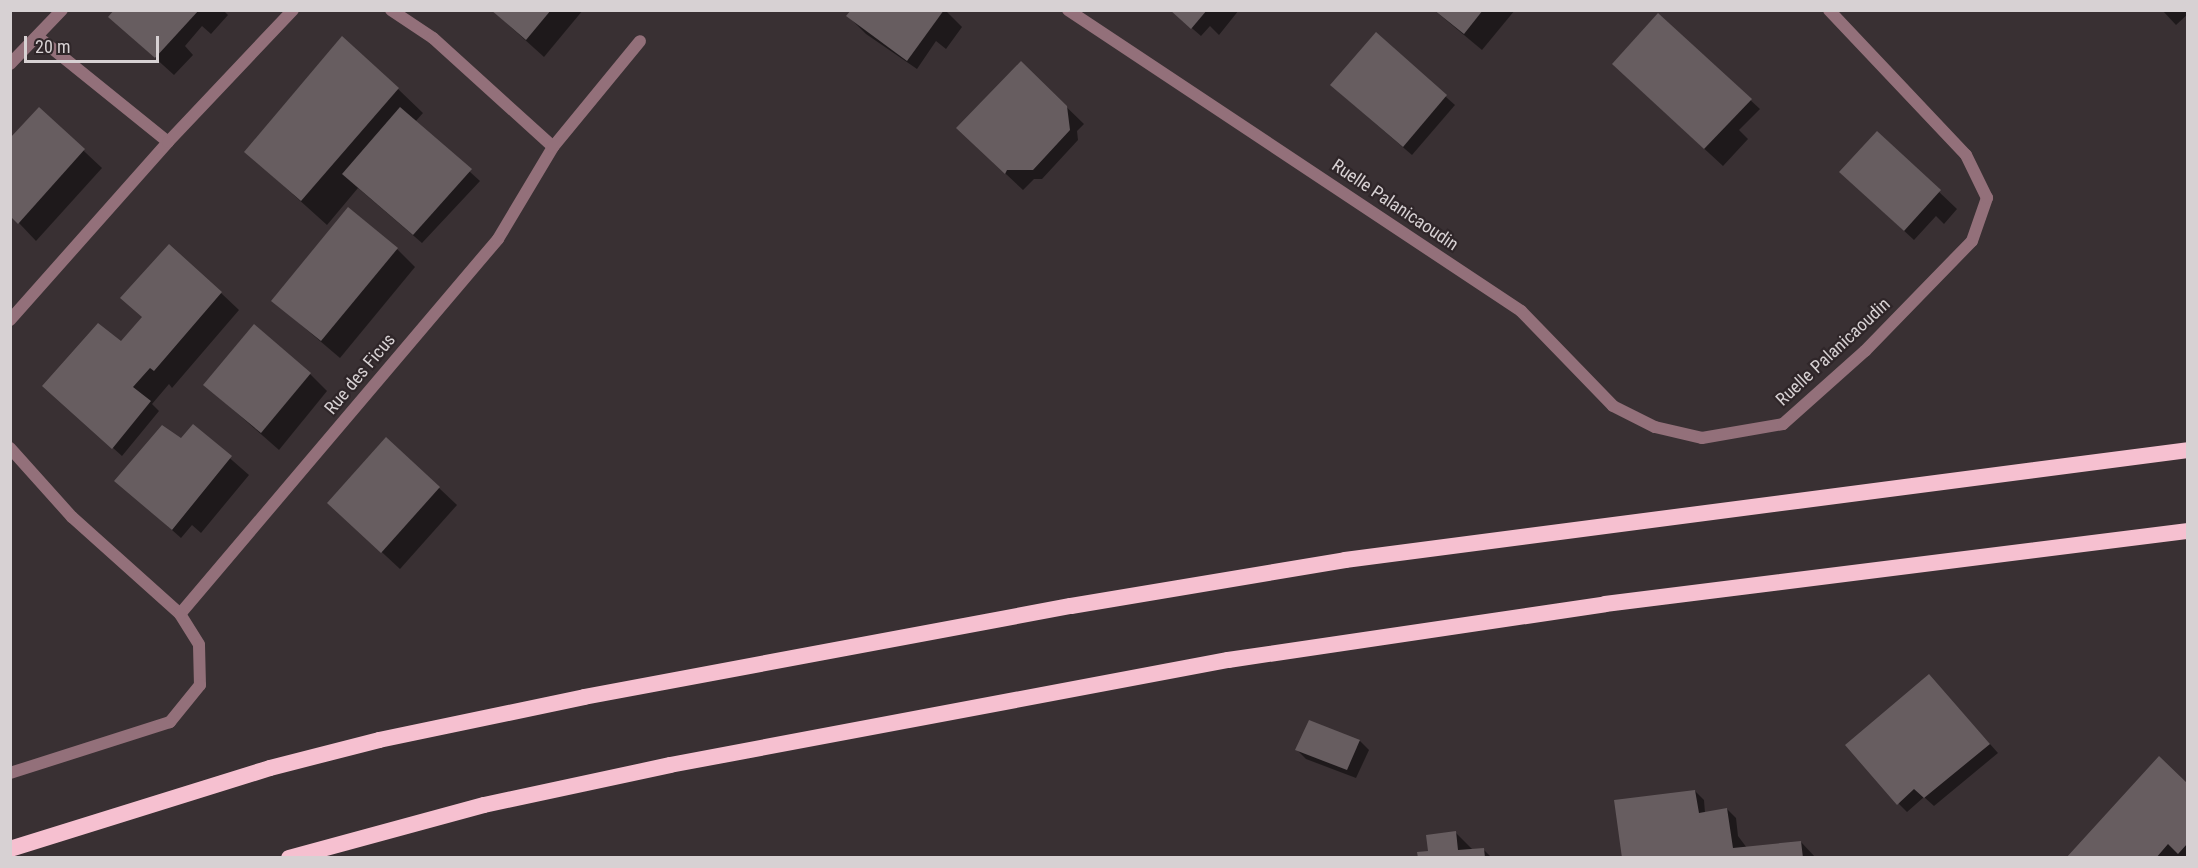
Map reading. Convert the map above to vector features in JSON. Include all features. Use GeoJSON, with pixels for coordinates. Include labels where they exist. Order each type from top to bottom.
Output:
{"type":"FeatureCollection","features":[{"type":"Feature","properties":{"kind":"highway"},"geometry":{"type":"LineString","coordinates":[[10,849],[270,768],[380,740],[596,695],[1071,606],[1345,560],[1617,522],[2187,450]]}},
{"type":"Feature","properties":{"kind":"highway"},"geometry":{"type":"LineString","coordinates":[[289,858],[473,808],[670,765],[1228,660],[1605,604],[2187,531]]}},
{"type":"Feature","properties":{"kind":"street"},"geometry":{"type":"LineString","coordinates":[[10,64],[38,38],[62,10]]}},
{"type":"Feature","properties":{"kind":"street"},"geometry":{"type":"LineString","coordinates":[[10,320],[168,142],[293,10]]}},
{"type":"Feature","properties":{"kind":"street"},"geometry":{"type":"LineString","coordinates":[[391,10],[432,38],[553,147]]}},
{"type":"Feature","properties":{"kind":"street","name":"Ruelle Palanicaoudin"},"geometry":{"type":"LineString","coordinates":[[1068,10],[1521,311],[1613,406],[1655,427],[1702,438],[1783,424],[1865,351],[1972,241],[1987,198],[1966,155],[1829,10]]}},
{"type":"Feature","properties":{"kind":"street"},"geometry":{"type":"LineString","coordinates":[[38,38],[168,142]]}},
{"type":"Feature","properties":{"kind":"street","name":"Rue des Ficus"},"geometry":{"type":"LineString","coordinates":[[180,614],[498,239],[553,147],[640,41]]}},
{"type":"Feature","properties":{"kind":"street"},"geometry":{"type":"LineString","coordinates":[[10,448],[72,517],[180,614],[199,645],[200,685],[171,722],[10,773]]}},
{"type":"Feature","properties":{"kind":"building"},"geometry":{"type":"Polygon","coordinates":[[[114,10],[199,10],[155,58],[108,17],[114,10]]]}},
{"type":"Feature","properties":{"kind":"building"},"geometry":{"type":"Polygon","coordinates":[[[491,10],[551,10],[526,40],[491,10]]]}},
{"type":"Feature","properties":{"kind":"building"},"geometry":{"type":"Polygon","coordinates":[[[851,10],[944,10],[907,61],[846,16],[851,10]]]}},
{"type":"Feature","properties":{"kind":"building"},"geometry":{"type":"Polygon","coordinates":[[[1170,10],[1207,10],[1191,29],[1170,10]]]}},
{"type":"Feature","properties":{"kind":"building"},"geometry":{"type":"Polygon","coordinates":[[[1434,10],[1483,10],[1464,34],[1434,10]]]}},
{"type":"Feature","properties":{"kind":"building"},"geometry":{"type":"Polygon","coordinates":[[[1658,13],[1752,99],[1704,149],[1612,64],[1658,13]]]}},
{"type":"Feature","properties":{"kind":"building"},"geometry":{"type":"Polygon","coordinates":[[[1376,32],[1447,95],[1403,147],[1330,85],[1376,32]]]}},
{"type":"Feature","properties":{"kind":"building"},"geometry":{"type":"Polygon","coordinates":[[[342,36],[399,88],[301,201],[244,152],[342,36]]]}},
{"type":"Feature","properties":{"kind":"building"},"geometry":{"type":"Polygon","coordinates":[[[1021,61],[1067,106],[1070,130],[1033,170],[1007,170],[1005,174],[956,128],[1021,61]]]}},
{"type":"Feature","properties":{"kind":"building"},"geometry":{"type":"Polygon","coordinates":[[[39,107],[85,149],[18,224],[10,216],[10,138],[39,107]]]}},
{"type":"Feature","properties":{"kind":"building"},"geometry":{"type":"Polygon","coordinates":[[[400,107],[472,169],[413,235],[342,174],[400,107]]]}},
{"type":"Feature","properties":{"kind":"building"},"geometry":{"type":"Polygon","coordinates":[[[1877,131],[1941,190],[1904,231],[1839,172],[1877,131]]]}},
{"type":"Feature","properties":{"kind":"building"},"geometry":{"type":"Polygon","coordinates":[[[348,207],[398,248],[321,341],[271,301],[348,207]]]}},
{"type":"Feature","properties":{"kind":"building"},"geometry":{"type":"Polygon","coordinates":[[[169,244],[222,292],[154,371],[150,368],[133,387],[151,401],[112,449],[42,386],[98,323],[121,341],[142,317],[120,298],[169,244]]]}},
{"type":"Feature","properties":{"kind":"building"},"geometry":{"type":"Polygon","coordinates":[[[254,324],[311,373],[261,433],[203,385],[254,324]]]}},
{"type":"Feature","properties":{"kind":"building"},"geometry":{"type":"Polygon","coordinates":[[[193,424],[232,456],[172,530],[114,481],[162,425],[181,438],[193,424]]]}},
{"type":"Feature","properties":{"kind":"building"},"geometry":{"type":"Polygon","coordinates":[[[386,437],[440,487],[381,553],[327,503],[386,437]]]}},
{"type":"Feature","properties":{"kind":"building"},"geometry":{"type":"Polygon","coordinates":[[[1929,674],[1990,744],[1924,798],[1914,789],[1897,805],[1845,745],[1929,674]]]}},
{"type":"Feature","properties":{"kind":"building"},"geometry":{"type":"Polygon","coordinates":[[[1309,720],[1360,740],[1347,770],[1295,750],[1309,720]]]}},
{"type":"Feature","properties":{"kind":"building"},"geometry":{"type":"Polygon","coordinates":[[[2159,756],[2187,783],[2187,844],[2178,854],[2168,844],[2156,858],[2066,858],[2159,756]]]}},
{"type":"Feature","properties":{"kind":"building"},"geometry":{"type":"Polygon","coordinates":[[[1695,790],[1699,813],[1727,808],[1733,848],[1801,841],[1803,858],[1622,858],[1614,800],[1695,790]]]}},
{"type":"Feature","properties":{"kind":"building"},"geometry":{"type":"Polygon","coordinates":[[[1456,831],[1458,850],[1484,848],[1485,858],[1418,858],[1417,852],[1428,851],[1426,835],[1456,831]]]}}]}
